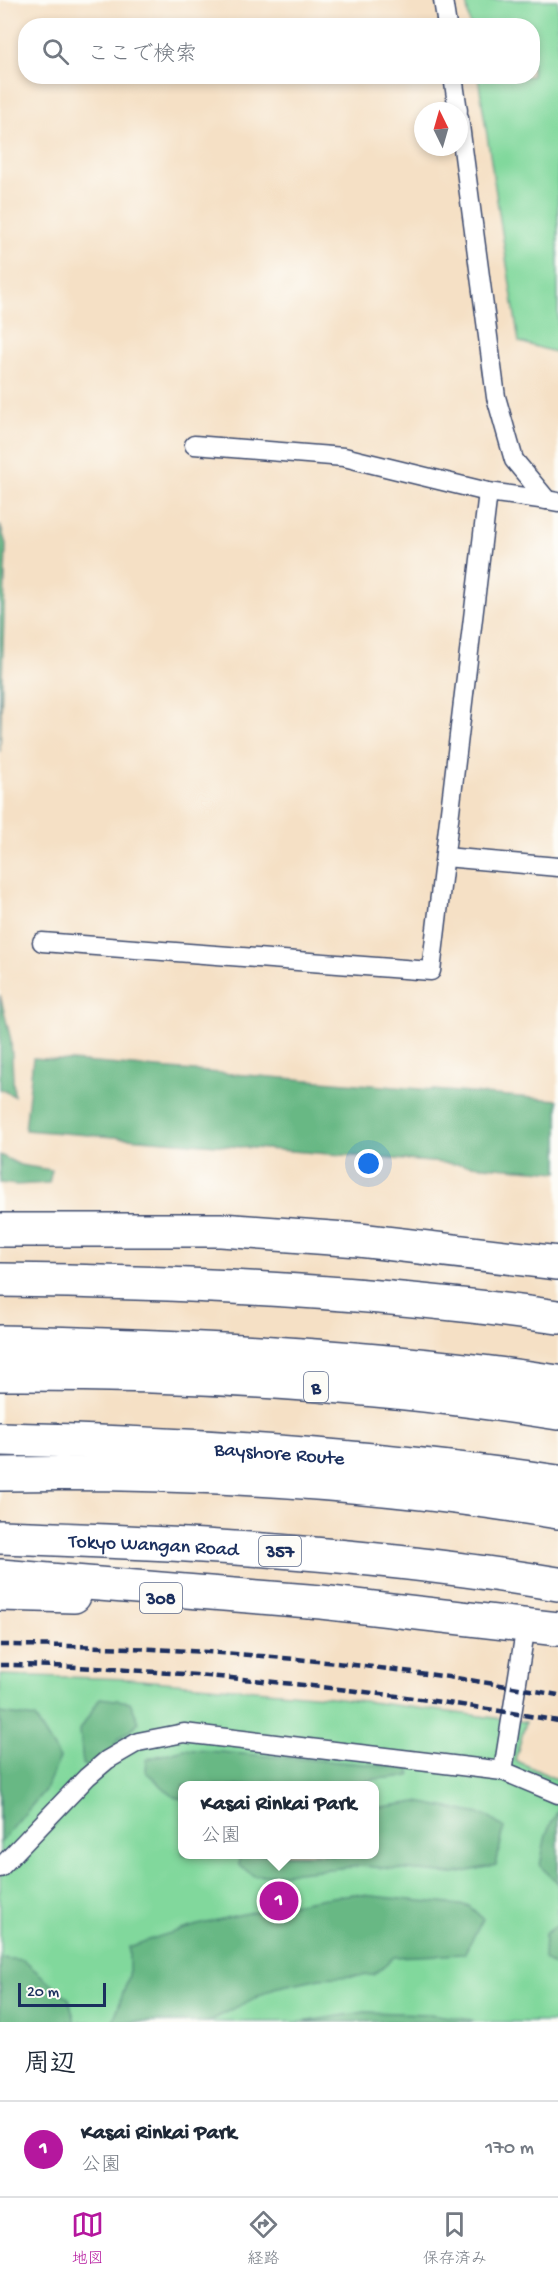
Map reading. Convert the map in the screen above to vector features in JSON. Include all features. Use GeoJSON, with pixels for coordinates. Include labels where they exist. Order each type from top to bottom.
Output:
{"type":"FeatureCollection","features":[{"type":"Feature","properties":{"kind":"main road"},"geometry":{"type":"LineString","coordinates":[[0,1230],[221,1230],[359,1240],[558,1263]]}},
{"type":"Feature","properties":{"kind":"main road"},"geometry":{"type":"LineString","coordinates":[[0,1280],[223,1286],[386,1298],[558,1317]]}},
{"type":"Feature","properties":{"kind":"main road"},"geometry":{"type":"LineString","coordinates":[[0,1342],[72,1359]]}},
{"type":"Feature","properties":{"kind":"main road"},"geometry":{"type":"LineString","coordinates":[[0,1368],[72,1359],[235,1350],[392,1362],[558,1383]]}},
{"type":"Feature","properties":{"kind":"main road","name":"B"},"geometry":{"type":"LineString","coordinates":[[0,1374],[72,1359],[233,1380],[388,1392],[558,1413]]}},
{"type":"Feature","properties":{"kind":"main road","name":"Bayshore Route"},"geometry":{"type":"LineString","coordinates":[[0,1439],[215,1446],[360,1457],[558,1482]]}},
{"type":"Feature","properties":{"kind":"main road"},"geometry":{"type":"LineString","coordinates":[[0,1449],[72,1440]]}},
{"type":"Feature","properties":{"kind":"main road"},"geometry":{"type":"LineString","coordinates":[[360,1457],[424,1479],[558,1498]]}},
{"type":"Feature","properties":{"kind":"main road"},"geometry":{"type":"LineString","coordinates":[[0,1474],[72,1472],[356,1487],[558,1512]]}},
{"type":"Feature","properties":{"kind":"main road","name":"Tokyo Wangan Road"},"geometry":{"type":"LineString","coordinates":[[0,1537],[189,1544],[294,1552],[558,1584]]}},
{"type":"Feature","properties":{"kind":"main road"},"geometry":{"type":"LineString","coordinates":[[0,1576],[321,1602],[558,1629]]}},
{"type":"Feature","properties":{"kind":"main road","name":"308"},"geometry":{"type":"LineString","coordinates":[[0,1594],[321,1602]]}},
{"type":"Feature","properties":{"kind":"lane"},"geometry":{"type":"LineString","coordinates":[[443,0],[446,18]]}},
{"type":"Feature","properties":{"kind":"lane"},"geometry":{"type":"LineString","coordinates":[[454,84],[457,102]]}},
{"type":"Feature","properties":{"kind":"lane"},"geometry":{"type":"LineString","coordinates":[[464,156],[496,397],[514,460],[552,501]]}},
{"type":"Feature","properties":{"kind":"lane"},"geometry":{"type":"LineString","coordinates":[[194,445],[344,457],[488,492],[552,501]]}},
{"type":"Feature","properties":{"kind":"lane"},"geometry":{"type":"LineString","coordinates":[[42,942],[431,971],[488,492]]}},
{"type":"Feature","properties":{"kind":"lane"},"geometry":{"type":"LineString","coordinates":[[445,857],[558,867]]}},
{"type":"Feature","properties":{"kind":"lane"},"geometry":{"type":"LineString","coordinates":[[503,1771],[526,1625]]}},
{"type":"Feature","properties":{"kind":"lane"},"geometry":{"type":"LineString","coordinates":[[0,1868],[87,1777],[107,1760],[138,1742],[184,1732],[503,1771],[558,1794]]}},
{"type":"Feature","properties":{"kind":"green space"},"geometry":{"type":"Polygon","coordinates":[[[466,0],[558,0],[558,353],[519,342],[479,84],[540,84],[540,18],[469,18],[466,0]]]}},
{"type":"Feature","properties":{"kind":"green space"},"geometry":{"type":"Polygon","coordinates":[[[0,524],[6,544],[0,752],[0,524]]]}},
{"type":"Feature","properties":{"kind":"green space"},"geometry":{"type":"Polygon","coordinates":[[[0,995],[11,1040],[14,1096],[0,1089],[0,995]]]}},
{"type":"Feature","properties":{"kind":"green space"},"geometry":{"type":"Polygon","coordinates":[[[33,1058],[558,1100],[558,1172],[25,1130],[33,1058]]]}},
{"type":"Feature","properties":{"kind":"green space"},"geometry":{"type":"Polygon","coordinates":[[[0,1155],[20,1165],[52,1170],[49,1183],[16,1185],[0,1183],[0,1155]]]}},
{"type":"Feature","properties":{"kind":"green space"},"geometry":{"type":"Polygon","coordinates":[[[0,1675],[129,1679],[324,1696],[526,1722],[515,1760],[558,1780],[558,2022],[0,2022],[0,1675]]]}},
{"type":"Feature","properties":{"kind":"green space"},"geometry":{"type":"Polygon","coordinates":[[[100,1698],[130,1702],[139,1722],[115,1742],[117,1754],[100,1769],[83,1765],[80,1730],[100,1698]]]}},
{"type":"Feature","properties":{"kind":"green space"},"geometry":{"type":"Polygon","coordinates":[[[0,1713],[35,1718],[60,1758],[45,1790],[0,1843],[0,1713]]]}},
{"type":"Feature","properties":{"kind":"green space"},"geometry":{"type":"Polygon","coordinates":[[[184,1749],[410,1768],[410,1776],[367,1781],[178,1781],[178,1798],[174,1797],[146,1772],[147,1759],[184,1749]]]}},
{"type":"Feature","properties":{"kind":"green space"},"geometry":{"type":"Polygon","coordinates":[[[417,1802],[485,1815],[504,1828],[496,1865],[454,1874],[361,1866],[254,1876],[239,1865],[239,1859],[379,1859],[379,1807],[417,1802]]]}},
{"type":"Feature","properties":{"kind":"green space"},"geometry":{"type":"Polygon","coordinates":[[[558,1810],[558,1883],[540,1866],[546,1834],[558,1810]]]}},
{"type":"Feature","properties":{"kind":"green space"},"geometry":{"type":"Polygon","coordinates":[[[352,1894],[469,1906],[483,1919],[464,1954],[394,1957],[373,1975],[320,1978],[274,1988],[208,2022],[113,2022],[129,1976],[129,1947],[156,1937],[239,1914],[352,1894]]]}},
{"type":"Feature","properties":{"kind":"green space"},"geometry":{"type":"Polygon","coordinates":[[[558,1925],[558,1969],[544,1959],[545,1934],[558,1925]]]}},
{"type":"Feature","properties":{"kind":"green space"},"geometry":{"type":"Polygon","coordinates":[[[0,1958],[23,1960],[69,1999],[75,2022],[0,2022],[0,1958]]]}},
{"type":"Feature","properties":{"kind":"green space"},"geometry":{"type":"Polygon","coordinates":[[[365,2012],[429,2014],[474,2022],[302,2022],[365,2012]]]}},
{"type":"Feature","properties":{"kind":"railway"},"geometry":{"type":"LineString","coordinates":[[0,1645],[140,1648],[280,1658],[419,1673],[558,1695]]}},
{"type":"Feature","properties":{"kind":"railway"},"geometry":{"type":"LineString","coordinates":[[0,1665],[122,1670],[287,1683],[423,1699],[558,1721]]}},
{"type":"Feature","properties":{"kind":"place","name":"Kasai Rinkai Park"},"geometry":{"type":"Point","coordinates":[279,1901]}}]}
